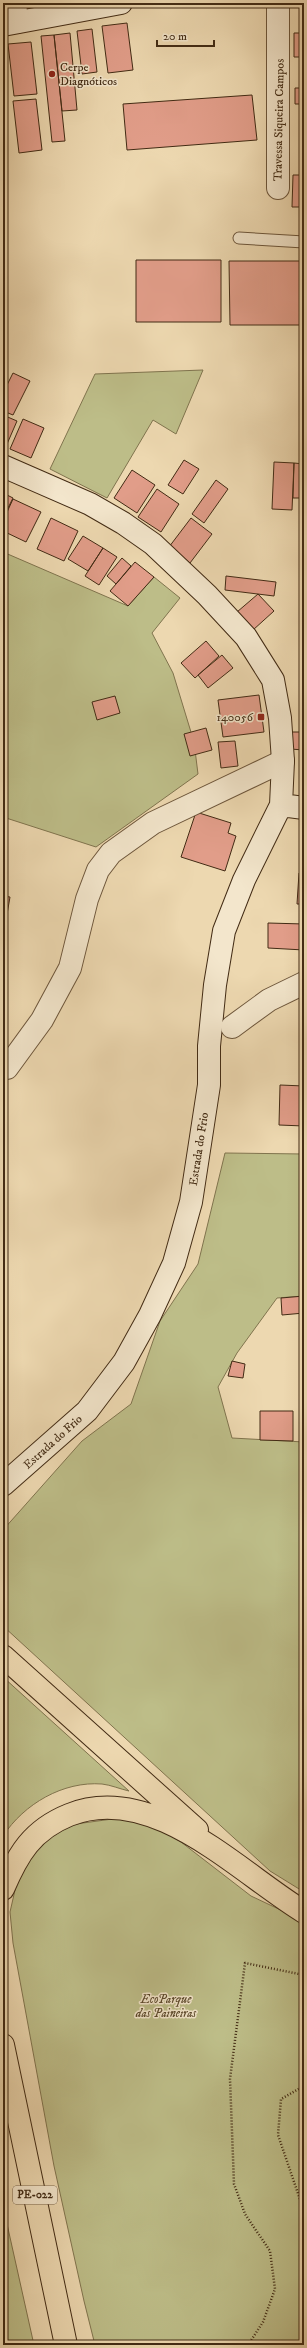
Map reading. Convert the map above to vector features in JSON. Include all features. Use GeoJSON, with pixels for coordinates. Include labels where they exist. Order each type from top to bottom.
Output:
{"type":"FeatureCollection","features":[{"type":"Feature","properties":{"kind":"highway"},"geometry":{"type":"LineString","coordinates":[[3,1656],[236,1865]]}},
{"type":"Feature","properties":{"kind":"highway"},"geometry":{"type":"LineString","coordinates":[[3,1889],[15,1861],[36,1834],[61,1818],[82,1810],[100,1807],[141,1812],[192,1835],[304,1912]]}},
{"type":"Feature","properties":{"kind":"highway","name":"PE-022"},"geometry":{"type":"LineString","coordinates":[[3,2045],[66,2345]]}},
{"type":"Feature","properties":{"kind":"main road"},"geometry":{"type":"LineString","coordinates":[[12,17],[120,3]]}},
{"type":"Feature","properties":{"kind":"main road","name":"Travessa Siqueira Campos"},"geometry":{"type":"LineString","coordinates":[[278,3],[280,46],[278,188]]}},
{"type":"Feature","properties":{"kind":"main road","name":"Estrada do Frio"},"geometry":{"type":"LineString","coordinates":[[3,466],[90,504],[123,523],[153,544],[207,595],[246,637],[273,680],[280,718],[283,770],[281,804],[244,880],[224,932],[215,985],[209,1046],[209,1085],[191,1202],[174,1263],[150,1315],[124,1362],[87,1411],[10,1480],[3,1491]]}},
{"type":"Feature","properties":{"kind":"main road"},"geometry":{"type":"LineString","coordinates":[[7,1068],[42,1020],[70,968],[90,892],[98,870],[111,853],[153,823],[283,770]]}},
{"type":"Feature","properties":{"kind":"main road"},"geometry":{"type":"LineString","coordinates":[[281,804],[304,808]]}},
{"type":"Feature","properties":{"kind":"main road"},"geometry":{"type":"LineString","coordinates":[[232,1027],[269,1000],[304,983]]}},
{"type":"Feature","properties":{"kind":"lane"},"geometry":{"type":"LineString","coordinates":[[239,238],[304,242]]}},
{"type":"Feature","properties":{"kind":"path"},"geometry":{"type":"LineString","coordinates":[[248,2345],[263,2322],[275,2289],[270,2251],[245,2214],[234,2184],[230,2079],[245,1963],[304,1975]]}},
{"type":"Feature","properties":{"kind":"path"},"geometry":{"type":"LineString","coordinates":[[304,2086],[281,2099],[278,2136],[304,2211]]}},
{"type":"Feature","properties":{"kind":"green space"},"geometry":{"type":"Polygon","coordinates":[[[203,370],[176,434],[153,420],[107,498],[50,469],[95,374],[203,370]]]}},
{"type":"Feature","properties":{"kind":"green space"},"geometry":{"type":"Polygon","coordinates":[[[3,552],[128,606],[154,577],[180,598],[152,633],[173,673],[194,742],[198,774],[96,847],[3,817],[3,552]]]}},
{"type":"Feature","properties":{"kind":"green space"},"geometry":{"type":"Polygon","coordinates":[[[225,1153],[304,1154],[304,1296],[277,1298],[237,1353],[218,1387],[232,1438],[304,1442],[304,1892],[270,1871],[3,1626],[3,1530],[82,1441],[131,1404],[160,1321],[198,1264],[225,1153]]]}},
{"type":"Feature","properties":{"kind":"green space"},"geometry":{"type":"Polygon","coordinates":[[[3,1677],[129,1791],[109,1785],[87,1784],[73,1786],[59,1791],[33,1805],[12,1824],[3,1836],[3,1677]]]}},
{"type":"Feature","properties":{"kind":"green space","name":"EcoParque das Paineiras"},"geometry":{"type":"Polygon","coordinates":[[[120,1818],[160,1829],[181,1842],[251,1896],[304,1921],[304,2345],[95,2345],[54,2166],[13,1943],[10,1912],[23,1855],[68,1825],[120,1818]]]}},
{"type":"Feature","properties":{"kind":"green space"},"geometry":{"type":"Polygon","coordinates":[[[3,2206],[34,2345],[3,2345],[3,2206]]]}},
{"type":"Feature","properties":{"kind":"building"},"geometry":{"type":"Polygon","coordinates":[[[302,11],[304,11],[304,27],[301,27],[302,11]]]}},
{"type":"Feature","properties":{"kind":"building"},"geometry":{"type":"Polygon","coordinates":[[[127,23],[133,70],[108,73],[102,26],[127,23]]]}},
{"type":"Feature","properties":{"kind":"building"},"geometry":{"type":"Polygon","coordinates":[[[92,29],[97,72],[82,74],[77,31],[92,29]]]}},
{"type":"Feature","properties":{"kind":"building"},"geometry":{"type":"Polygon","coordinates":[[[70,33],[77,110],[62,111],[54,35],[70,33]]]}},
{"type":"Feature","properties":{"kind":"building"},"geometry":{"type":"Polygon","coordinates":[[[294,33],[304,33],[304,57],[294,57],[294,33]]]}},
{"type":"Feature","properties":{"kind":"building","name":"Cerpe Diagnóticos"},"geometry":{"type":"Polygon","coordinates":[[[54,35],[65,141],[52,142],[41,36],[54,35]]]}},
{"type":"Feature","properties":{"kind":"building"},"geometry":{"type":"Polygon","coordinates":[[[31,42],[37,94],[14,96],[8,44],[31,42]]]}},
{"type":"Feature","properties":{"kind":"building"},"geometry":{"type":"Polygon","coordinates":[[[295,88],[304,88],[304,104],[295,104],[295,88]]]}},
{"type":"Feature","properties":{"kind":"building"},"geometry":{"type":"Polygon","coordinates":[[[252,95],[257,140],[127,150],[123,104],[252,95]]]}},
{"type":"Feature","properties":{"kind":"building"},"geometry":{"type":"Polygon","coordinates":[[[36,99],[42,150],[19,153],[13,101],[36,99]]]}},
{"type":"Feature","properties":{"kind":"building"},"geometry":{"type":"Polygon","coordinates":[[[293,175],[304,175],[304,207],[292,207],[293,175]]]}},
{"type":"Feature","properties":{"kind":"building"},"geometry":{"type":"Polygon","coordinates":[[[136,260],[221,260],[221,322],[136,322],[136,260]]]}},
{"type":"Feature","properties":{"kind":"building"},"geometry":{"type":"Polygon","coordinates":[[[229,261],[304,261],[304,325],[230,325],[229,261]]]}},
{"type":"Feature","properties":{"kind":"building"},"geometry":{"type":"Polygon","coordinates":[[[13,373],[30,381],[13,415],[3,411],[3,393],[13,373]]]}},
{"type":"Feature","properties":{"kind":"building"},"geometry":{"type":"Polygon","coordinates":[[[3,415],[17,421],[4,451],[3,451],[3,415]]]}},
{"type":"Feature","properties":{"kind":"building"},"geometry":{"type":"Polygon","coordinates":[[[23,419],[44,428],[31,458],[10,449],[23,419]]]}},
{"type":"Feature","properties":{"kind":"building"},"geometry":{"type":"Polygon","coordinates":[[[184,460],[199,469],[183,494],[168,485],[184,460]]]}},
{"type":"Feature","properties":{"kind":"building"},"geometry":{"type":"Polygon","coordinates":[[[274,462],[294,463],[292,510],[272,509],[274,462]]]}},
{"type":"Feature","properties":{"kind":"building"},"geometry":{"type":"Polygon","coordinates":[[[294,463],[304,464],[304,498],[293,498],[294,463]]]}},
{"type":"Feature","properties":{"kind":"building"},"geometry":{"type":"Polygon","coordinates":[[[132,470],[155,485],[137,513],[114,498],[132,470]]]}},
{"type":"Feature","properties":{"kind":"building"},"geometry":{"type":"Polygon","coordinates":[[[216,480],[228,489],[204,523],[192,514],[216,480]]]}},
{"type":"Feature","properties":{"kind":"building"},"geometry":{"type":"Polygon","coordinates":[[[157,489],[179,504],[161,532],[138,517],[157,489]]]}},
{"type":"Feature","properties":{"kind":"building"},"geometry":{"type":"Polygon","coordinates":[[[3,493],[13,498],[3,518],[3,493]]]}},
{"type":"Feature","properties":{"kind":"building"},"geometry":{"type":"Polygon","coordinates":[[[13,499],[41,512],[26,542],[3,531],[3,521],[13,499]]]}},
{"type":"Feature","properties":{"kind":"building"},"geometry":{"type":"Polygon","coordinates":[[[51,518],[78,531],[64,561],[37,549],[51,518]]]}},
{"type":"Feature","properties":{"kind":"building"},"geometry":{"type":"Polygon","coordinates":[[[191,518],[212,534],[190,563],[169,547],[191,518]]]}},
{"type":"Feature","properties":{"kind":"building"},"geometry":{"type":"Polygon","coordinates":[[[83,536],[103,548],[88,571],[68,559],[83,536]]]}},
{"type":"Feature","properties":{"kind":"building"},"geometry":{"type":"Polygon","coordinates":[[[103,548],[117,557],[99,585],[85,576],[103,548]]]}},
{"type":"Feature","properties":{"kind":"building"},"geometry":{"type":"Polygon","coordinates":[[[122,558],[131,566],[116,584],[107,576],[122,558]]]}},
{"type":"Feature","properties":{"kind":"building"},"geometry":{"type":"Polygon","coordinates":[[[135,562],[154,577],[128,606],[110,591],[135,562]]]}},
{"type":"Feature","properties":{"kind":"building"},"geometry":{"type":"Polygon","coordinates":[[[226,576],[276,582],[274,596],[225,590],[226,576]]]}},
{"type":"Feature","properties":{"kind":"building"},"geometry":{"type":"Polygon","coordinates":[[[258,594],[274,611],[253,630],[237,612],[258,594]]]}},
{"type":"Feature","properties":{"kind":"building"},"geometry":{"type":"Polygon","coordinates":[[[206,641],[219,656],[195,678],[181,663],[206,641]]]}},
{"type":"Feature","properties":{"kind":"building"},"geometry":{"type":"Polygon","coordinates":[[[222,655],[233,668],[208,688],[198,675],[222,655]]]}},
{"type":"Feature","properties":{"kind":"building"},"geometry":{"type":"Polygon","coordinates":[[[259,695],[264,732],[223,737],[218,700],[259,695]]]}},
{"type":"Feature","properties":{"kind":"building"},"geometry":{"type":"Polygon","coordinates":[[[115,696],[120,713],[97,720],[92,702],[115,696]]]}},
{"type":"Feature","properties":{"kind":"building"},"geometry":{"type":"Polygon","coordinates":[[[206,728],[212,750],[190,756],[184,734],[206,728]]]}},
{"type":"Feature","properties":{"kind":"building"},"geometry":{"type":"Polygon","coordinates":[[[290,732],[304,732],[304,750],[290,749],[290,732]]]}},
{"type":"Feature","properties":{"kind":"building"},"geometry":{"type":"Polygon","coordinates":[[[235,741],[238,766],[221,768],[218,742],[235,741]]]}},
{"type":"Feature","properties":{"kind":"building"},"geometry":{"type":"Polygon","coordinates":[[[196,812],[231,823],[228,833],[236,836],[225,871],[181,857],[196,812]]]}},
{"type":"Feature","properties":{"kind":"building"},"geometry":{"type":"Polygon","coordinates":[[[299,873],[304,873],[304,904],[297,904],[299,873]]]}},
{"type":"Feature","properties":{"kind":"building"},"geometry":{"type":"Polygon","coordinates":[[[3,896],[10,897],[6,920],[3,919],[3,896]]]}},
{"type":"Feature","properties":{"kind":"building"},"geometry":{"type":"Polygon","coordinates":[[[268,923],[304,924],[304,950],[268,948],[268,923]]]}},
{"type":"Feature","properties":{"kind":"building"},"geometry":{"type":"Polygon","coordinates":[[[280,1085],[304,1086],[304,1126],[279,1125],[280,1085]]]}},
{"type":"Feature","properties":{"kind":"building"},"geometry":{"type":"Polygon","coordinates":[[[304,1296],[304,1313],[282,1315],[281,1298],[304,1296]]]}},
{"type":"Feature","properties":{"kind":"building"},"geometry":{"type":"Polygon","coordinates":[[[232,1361],[245,1364],[243,1378],[228,1376],[232,1361]]]}},
{"type":"Feature","properties":{"kind":"building"},"geometry":{"type":"Polygon","coordinates":[[[260,1411],[293,1411],[293,1441],[260,1440],[260,1411]]]}},
{"type":"Feature","properties":{"kind":"place","name":"Cerpe Diagnóticos"},"geometry":{"type":"Point","coordinates":[52,74]}},
{"type":"Feature","properties":{"kind":"place","name":"140056"},"geometry":{"type":"Point","coordinates":[261,717]}}]}
